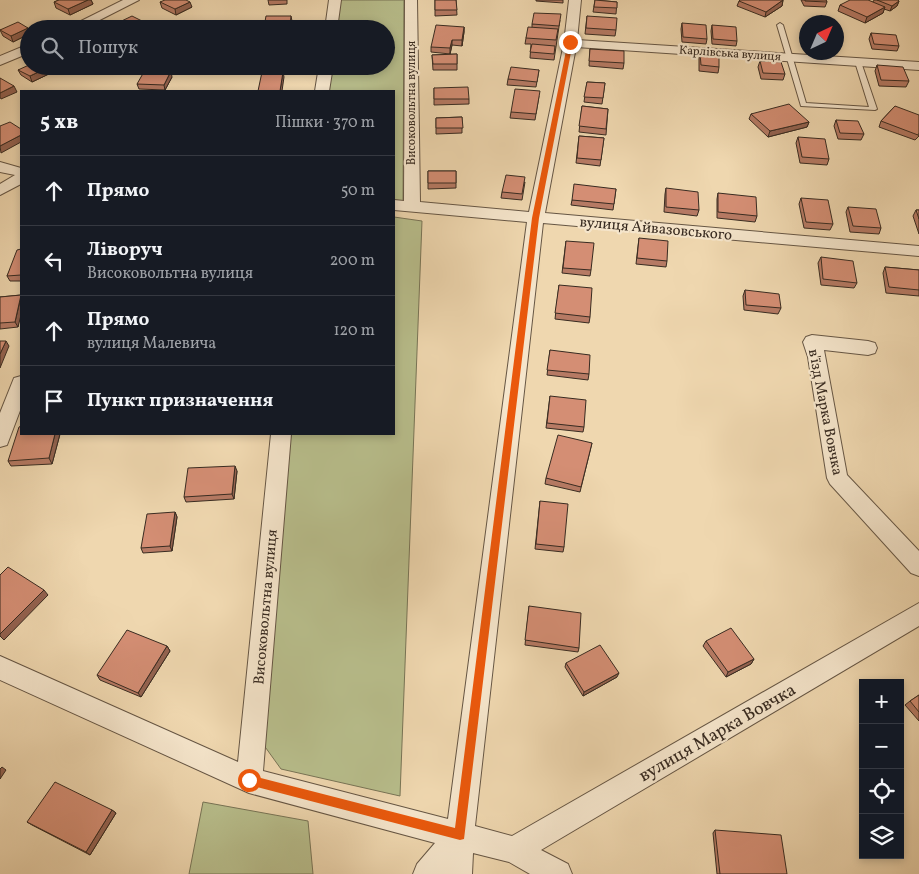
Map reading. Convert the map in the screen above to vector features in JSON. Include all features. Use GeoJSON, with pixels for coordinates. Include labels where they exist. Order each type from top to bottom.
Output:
{"type":"FeatureCollection","features":[{"type":"Feature","properties":{"kind":"street"},"geometry":{"type":"LineString","coordinates":[[90,20],[133,0]]}},
{"type":"Feature","properties":{"kind":"street"},"geometry":{"type":"LineString","coordinates":[[332,20],[335,0]]}},
{"type":"Feature","properties":{"kind":"street","name":"Високовольтна вулиця"},"geometry":{"type":"LineString","coordinates":[[411,0],[412,206]]}},
{"type":"Feature","properties":{"kind":"street"},"geometry":{"type":"LineString","coordinates":[[458,874],[460,835],[536,218],[570,42],[575,0]]}},
{"type":"Feature","properties":{"kind":"street","name":"Карлівська вулиця"},"geometry":{"type":"LineString","coordinates":[[570,42],[919,66]]}},
{"type":"Feature","properties":{"kind":"street"},"geometry":{"type":"LineString","coordinates":[[0,61],[20,52]]}},
{"type":"Feature","properties":{"kind":"street"},"geometry":{"type":"LineString","coordinates":[[322,90],[325,75]]}},
{"type":"Feature","properties":{"kind":"street"},"geometry":{"type":"LineString","coordinates":[[0,167],[20,172]]}},
{"type":"Feature","properties":{"kind":"street"},"geometry":{"type":"LineString","coordinates":[[0,190],[20,179]]}},
{"type":"Feature","properties":{"kind":"street","name":"вулиця Айвазовського"},"geometry":{"type":"LineString","coordinates":[[395,204],[919,251]]}},
{"type":"Feature","properties":{"kind":"street","name":"в'їзд Марка Вовчка"},"geometry":{"type":"LineString","coordinates":[[868,348],[812,342],[817,357],[838,478],[919,566]]}},
{"type":"Feature","properties":{"kind":"street"},"geometry":{"type":"LineString","coordinates":[[0,439],[20,386]]}},
{"type":"Feature","properties":{"kind":"street","name":"Високовольтна вулиця"},"geometry":{"type":"LineString","coordinates":[[249,780],[281,435]]}},
{"type":"Feature","properties":{"kind":"street","name":"вулиця Марка Вовчка"},"geometry":{"type":"LineString","coordinates":[[514,850],[919,614]]}},
{"type":"Feature","properties":{"kind":"street"},"geometry":{"type":"LineString","coordinates":[[0,668],[249,780],[514,850],[558,874]]}},
{"type":"Feature","properties":{"kind":"street"},"geometry":{"type":"LineString","coordinates":[[426,874],[460,835]]}},
{"type":"Feature","properties":{"kind":"lane"},"geometry":{"type":"LineString","coordinates":[[780,25],[803,105],[873,109],[858,62]]}},
{"type":"Feature","properties":{"kind":"green space"},"geometry":{"type":"Polygon","coordinates":[[[340,0],[404,0],[403,201],[395,200],[395,90],[327,90],[329,75],[395,75],[395,20],[337,20],[340,0]]]}},
{"type":"Feature","properties":{"kind":"green space"},"geometry":{"type":"Polygon","coordinates":[[[395,217],[422,221],[400,796],[281,769],[263,744],[290,435],[395,435],[395,217]]]}},
{"type":"Feature","properties":{"kind":"green space"},"geometry":{"type":"Polygon","coordinates":[[[203,802],[308,821],[313,874],[189,874],[203,802]]]}},
{"type":"Feature","properties":{"kind":"building"},"geometry":{"type":"Polygon","coordinates":[[[59,0],[88,0],[68,9],[54,2],[59,0]]]}},
{"type":"Feature","properties":{"kind":"building"},"geometry":{"type":"Polygon","coordinates":[[[165,0],[186,0],[190,2],[175,9],[160,2],[165,0]]]}},
{"type":"Feature","properties":{"kind":"building"},"geometry":{"type":"Polygon","coordinates":[[[435,0],[456,0],[457,10],[435,10],[435,0]]]}},
{"type":"Feature","properties":{"kind":"building"},"geometry":{"type":"Polygon","coordinates":[[[595,0],[617,2],[617,8],[594,7],[595,0]]]}},
{"type":"Feature","properties":{"kind":"building"},"geometry":{"type":"Polygon","coordinates":[[[740,0],[783,0],[766,12],[740,0]]]}},
{"type":"Feature","properties":{"kind":"building"},"geometry":{"type":"Polygon","coordinates":[[[826,0],[827,2],[805,1],[826,0]]]}},
{"type":"Feature","properties":{"kind":"building"},"geometry":{"type":"Polygon","coordinates":[[[850,0],[868,0],[885,7],[867,17],[840,5],[850,0]]]}},
{"type":"Feature","properties":{"kind":"building"},"geometry":{"type":"Polygon","coordinates":[[[877,0],[898,0],[899,1],[892,6],[877,0]]]}},
{"type":"Feature","properties":{"kind":"building"},"geometry":{"type":"Polygon","coordinates":[[[534,13],[561,14],[559,26],[532,24],[534,13]]]}},
{"type":"Feature","properties":{"kind":"building"},"geometry":{"type":"Polygon","coordinates":[[[132,16],[140,20],[124,20],[132,16]]]}},
{"type":"Feature","properties":{"kind":"building"},"geometry":{"type":"Polygon","coordinates":[[[266,16],[291,16],[291,20],[265,20],[266,16]]]}},
{"type":"Feature","properties":{"kind":"building"},"geometry":{"type":"Polygon","coordinates":[[[587,16],[617,18],[616,30],[586,28],[587,16]]]}},
{"type":"Feature","properties":{"kind":"building"},"geometry":{"type":"Polygon","coordinates":[[[18,22],[20,23],[20,32],[11,36],[0,30],[18,22]]]}},
{"type":"Feature","properties":{"kind":"building"},"geometry":{"type":"Polygon","coordinates":[[[682,23],[706,25],[707,39],[683,37],[682,23]]]}},
{"type":"Feature","properties":{"kind":"building"},"geometry":{"type":"Polygon","coordinates":[[[436,25],[464,27],[462,40],[452,40],[450,48],[431,47],[436,25]]]}},
{"type":"Feature","properties":{"kind":"building"},"geometry":{"type":"Polygon","coordinates":[[[712,25],[736,27],[737,41],[713,39],[712,25]]]}},
{"type":"Feature","properties":{"kind":"building"},"geometry":{"type":"Polygon","coordinates":[[[528,27],[558,29],[556,40],[526,38],[528,27]]]}},
{"type":"Feature","properties":{"kind":"building"},"geometry":{"type":"Polygon","coordinates":[[[871,33],[896,35],[899,46],[874,44],[871,33]]]}},
{"type":"Feature","properties":{"kind":"building"},"geometry":{"type":"Polygon","coordinates":[[[532,44],[555,46],[554,54],[530,52],[532,44]]]}},
{"type":"Feature","properties":{"kind":"building"},"geometry":{"type":"Polygon","coordinates":[[[590,49],[624,51],[624,63],[589,61],[590,49]]]}},
{"type":"Feature","properties":{"kind":"building"},"geometry":{"type":"Polygon","coordinates":[[[700,53],[719,55],[719,67],[701,65],[700,53]]]}},
{"type":"Feature","properties":{"kind":"building"},"geometry":{"type":"Polygon","coordinates":[[[457,54],[457,64],[433,64],[432,55],[457,54]]]}},
{"type":"Feature","properties":{"kind":"building"},"geometry":{"type":"Polygon","coordinates":[[[760,61],[781,62],[785,74],[763,73],[760,61]]]}},
{"type":"Feature","properties":{"kind":"building"},"geometry":{"type":"Polygon","coordinates":[[[877,65],[903,67],[909,81],[881,80],[877,65]]]}},
{"type":"Feature","properties":{"kind":"building"},"geometry":{"type":"Polygon","coordinates":[[[511,67],[539,70],[537,82],[508,79],[511,67]]]}},
{"type":"Feature","properties":{"kind":"building"},"geometry":{"type":"Polygon","coordinates":[[[142,75],[169,75],[164,85],[137,84],[142,75]]]}},
{"type":"Feature","properties":{"kind":"building"},"geometry":{"type":"Polygon","coordinates":[[[261,75],[283,75],[280,90],[258,90],[261,75]]]}},
{"type":"Feature","properties":{"kind":"building"},"geometry":{"type":"Polygon","coordinates":[[[0,78],[14,86],[0,93],[0,78]]]}},
{"type":"Feature","properties":{"kind":"building"},"geometry":{"type":"Polygon","coordinates":[[[587,82],[605,83],[603,98],[584,97],[587,82]]]}},
{"type":"Feature","properties":{"kind":"building"},"geometry":{"type":"Polygon","coordinates":[[[468,87],[469,99],[434,99],[434,88],[468,87]]]}},
{"type":"Feature","properties":{"kind":"building"},"geometry":{"type":"Polygon","coordinates":[[[515,89],[540,91],[536,114],[511,112],[515,89]]]}},
{"type":"Feature","properties":{"kind":"building"},"geometry":{"type":"Polygon","coordinates":[[[789,104],[809,122],[770,131],[751,114],[789,104]]]}},
{"type":"Feature","properties":{"kind":"building"},"geometry":{"type":"Polygon","coordinates":[[[582,106],[608,109],[606,129],[579,126],[582,106]]]}},
{"type":"Feature","properties":{"kind":"building"},"geometry":{"type":"Polygon","coordinates":[[[895,106],[919,115],[918,135],[881,121],[895,106]]]}},
{"type":"Feature","properties":{"kind":"building"},"geometry":{"type":"Polygon","coordinates":[[[462,117],[463,128],[436,128],[436,118],[462,117]]]}},
{"type":"Feature","properties":{"kind":"building"},"geometry":{"type":"Polygon","coordinates":[[[836,120],[858,121],[864,134],[840,133],[836,120]]]}},
{"type":"Feature","properties":{"kind":"building"},"geometry":{"type":"Polygon","coordinates":[[[10,122],[20,128],[20,136],[0,146],[0,126],[10,122]]]}},
{"type":"Feature","properties":{"kind":"building"},"geometry":{"type":"Polygon","coordinates":[[[579,136],[604,138],[601,160],[577,158],[579,136]]]}},
{"type":"Feature","properties":{"kind":"building"},"geometry":{"type":"Polygon","coordinates":[[[798,137],[825,139],[829,159],[802,157],[798,137]]]}},
{"type":"Feature","properties":{"kind":"building"},"geometry":{"type":"Polygon","coordinates":[[[428,171],[456,171],[456,183],[428,183],[428,171]]]}},
{"type":"Feature","properties":{"kind":"building"},"geometry":{"type":"Polygon","coordinates":[[[506,175],[525,177],[522,194],[502,192],[506,175]]]}},
{"type":"Feature","properties":{"kind":"building"},"geometry":{"type":"Polygon","coordinates":[[[574,184],[616,189],[614,204],[572,200],[574,184]]]}},
{"type":"Feature","properties":{"kind":"building"},"geometry":{"type":"Polygon","coordinates":[[[666,188],[698,192],[699,210],[666,207],[666,188]]]}},
{"type":"Feature","properties":{"kind":"building"},"geometry":{"type":"Polygon","coordinates":[[[718,193],[756,197],[757,216],[718,212],[718,193]]]}},
{"type":"Feature","properties":{"kind":"building"},"geometry":{"type":"Polygon","coordinates":[[[801,198],[828,200],[833,224],[806,222],[801,198]]]}},
{"type":"Feature","properties":{"kind":"building"},"geometry":{"type":"Polygon","coordinates":[[[848,207],[876,209],[881,228],[853,226],[848,207]]]}},
{"type":"Feature","properties":{"kind":"building"},"geometry":{"type":"Polygon","coordinates":[[[639,238],[668,241],[667,261],[637,258],[639,238]]]}},
{"type":"Feature","properties":{"kind":"building"},"geometry":{"type":"Polygon","coordinates":[[[566,241],[594,243],[591,270],[563,268],[566,241]]]}},
{"type":"Feature","properties":{"kind":"building"},"geometry":{"type":"Polygon","coordinates":[[[20,249],[20,275],[7,276],[17,250],[20,249]]]}},
{"type":"Feature","properties":{"kind":"building"},"geometry":{"type":"Polygon","coordinates":[[[821,257],[853,261],[857,283],[823,279],[821,257]]]}},
{"type":"Feature","properties":{"kind":"building"},"geometry":{"type":"Polygon","coordinates":[[[885,267],[919,270],[919,290],[889,287],[885,267]]]}},
{"type":"Feature","properties":{"kind":"building"},"geometry":{"type":"Polygon","coordinates":[[[559,285],[592,288],[590,317],[555,313],[559,285]]]}},
{"type":"Feature","properties":{"kind":"building"},"geometry":{"type":"Polygon","coordinates":[[[745,290],[779,294],[781,308],[746,305],[745,290]]]}},
{"type":"Feature","properties":{"kind":"building"},"geometry":{"type":"Polygon","coordinates":[[[20,295],[15,322],[0,323],[0,297],[20,295]]]}},
{"type":"Feature","properties":{"kind":"building"},"geometry":{"type":"Polygon","coordinates":[[[0,341],[6,341],[0,354],[0,341]]]}},
{"type":"Feature","properties":{"kind":"building"},"geometry":{"type":"Polygon","coordinates":[[[550,350],[590,355],[589,374],[547,370],[550,350]]]}},
{"type":"Feature","properties":{"kind":"building"},"geometry":{"type":"Polygon","coordinates":[[[550,396],[586,400],[584,427],[547,423],[550,396]]]}},
{"type":"Feature","properties":{"kind":"building"},"geometry":{"type":"Polygon","coordinates":[[[19,427],[20,435],[55,435],[49,458],[8,461],[19,427]]]}},
{"type":"Feature","properties":{"kind":"building"},"geometry":{"type":"Polygon","coordinates":[[[558,435],[592,443],[581,487],[546,478],[558,435]]]}},
{"type":"Feature","properties":{"kind":"building"},"geometry":{"type":"Polygon","coordinates":[[[235,466],[232,494],[184,497],[188,468],[235,466]]]}},
{"type":"Feature","properties":{"kind":"building"},"geometry":{"type":"Polygon","coordinates":[[[540,501],[568,504],[564,547],[536,544],[540,501]]]}},
{"type":"Feature","properties":{"kind":"building"},"geometry":{"type":"Polygon","coordinates":[[[175,512],[170,546],[141,548],[147,514],[175,512]]]}},
{"type":"Feature","properties":{"kind":"building"},"geometry":{"type":"Polygon","coordinates":[[[8,567],[44,590],[0,634],[0,575],[8,567]]]}},
{"type":"Feature","properties":{"kind":"building"},"geometry":{"type":"Polygon","coordinates":[[[529,606],[581,613],[579,648],[525,640],[529,606]]]}},
{"type":"Feature","properties":{"kind":"building"},"geometry":{"type":"Polygon","coordinates":[[[731,628],[754,659],[728,672],[706,641],[731,628]]]}},
{"type":"Feature","properties":{"kind":"building"},"geometry":{"type":"Polygon","coordinates":[[[127,630],[167,646],[138,693],[97,675],[127,630]]]}},
{"type":"Feature","properties":{"kind":"building"},"geometry":{"type":"Polygon","coordinates":[[[600,645],[619,673],[584,692],[566,663],[600,645]]]}},
{"type":"Feature","properties":{"kind":"building"},"geometry":{"type":"Polygon","coordinates":[[[919,695],[919,712],[910,701],[919,695]]]}},
{"type":"Feature","properties":{"kind":"building"},"geometry":{"type":"Polygon","coordinates":[[[55,782],[112,810],[86,852],[27,822],[55,782]]]}},
{"type":"Feature","properties":{"kind":"building"},"geometry":{"type":"Polygon","coordinates":[[[715,830],[781,835],[787,874],[720,874],[715,830]]]}},
{"type":"Feature","properties":{"kind":"route"},"geometry":{"type":"LineString","coordinates":[[249,780],[460,835],[536,218],[570,42]]}}]}
